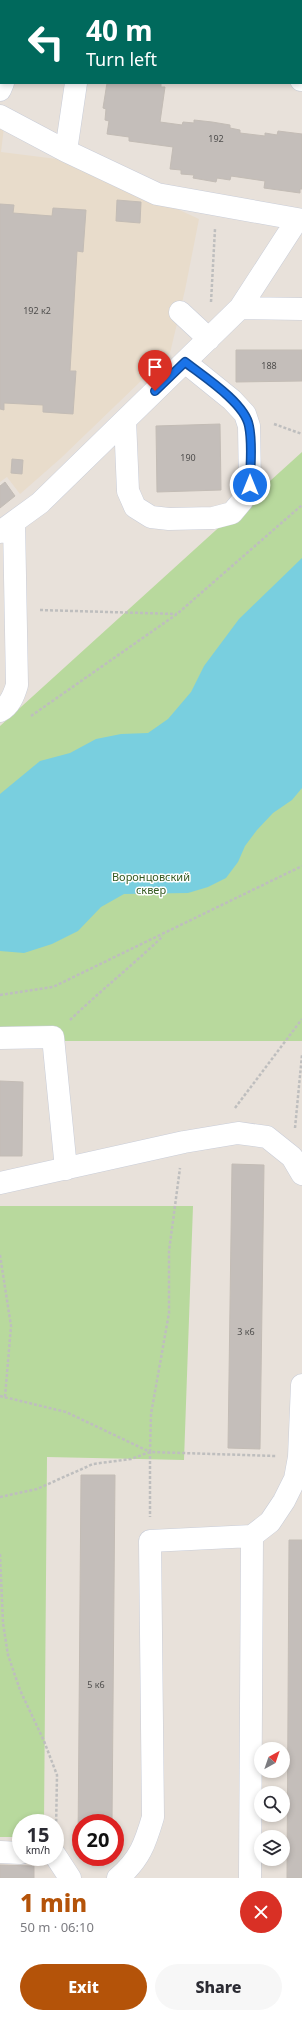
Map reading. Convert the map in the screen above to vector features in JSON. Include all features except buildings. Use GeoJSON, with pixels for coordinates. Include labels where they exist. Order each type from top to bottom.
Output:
{"type":"FeatureCollection","features":[{"type":"Feature","properties":{"kind":"lane"},"geometry":{"type":"LineString","coordinates":[[66,151],[76,84]]}},
{"type":"Feature","properties":{"kind":"lane"},"geometry":{"type":"LineString","coordinates":[[0,116],[66,151],[157,194],[299,220],[240,308],[40,503],[7,527],[16,609],[17,685],[13,698],[4,709],[0,711]]}},
{"type":"Feature","properties":{"kind":"lane"},"geometry":{"type":"LineString","coordinates":[[240,308],[302,309]]}},
{"type":"Feature","properties":{"kind":"lane"},"geometry":{"type":"LineString","coordinates":[[180,312],[209,339]]}},
{"type":"Feature","properties":{"kind":"lane"},"geometry":{"type":"LineString","coordinates":[[125,420],[128,491],[135,507],[151,517],[169,519],[213,518],[232,512],[242,501],[250,485],[249,426],[245,414],[232,400],[185,362]]}},
{"type":"Feature","properties":{"kind":"lane"},"geometry":{"type":"LineString","coordinates":[[0,1038],[53,1037],[66,1169]]}},
{"type":"Feature","properties":{"kind":"lane"},"geometry":{"type":"LineString","coordinates":[[0,1184],[184,1142],[238,1133],[267,1137],[297,1165]]}},
{"type":"Feature","properties":{"kind":"lane"},"geometry":{"type":"LineString","coordinates":[[118,1878],[132,1865],[143,1848],[153,1817],[150,1541],[252,1536],[270,1522],[284,1501],[295,1478],[299,1457],[302,1385]]}},
{"type":"Feature","properties":{"kind":"lane"},"geometry":{"type":"LineString","coordinates":[[250,1878],[252,1536]]}},
{"type":"Feature","properties":{"kind":"lane"},"geometry":{"type":"LineString","coordinates":[[0,1852],[12,1853]]}},
{"type":"Feature","properties":{"kind":"lane"},"geometry":{"type":"LineString","coordinates":[[64,1865],[70,1878]]}},
{"type":"Feature","properties":{"kind":"path"},"geometry":{"type":"LineString","coordinates":[[209,339],[216,205]]}},
{"type":"Feature","properties":{"kind":"path"},"geometry":{"type":"LineString","coordinates":[[29,718],[177,614],[302,505]]}},
{"type":"Feature","properties":{"kind":"path"},"geometry":{"type":"LineString","coordinates":[[16,609],[177,614]]}},
{"type":"Feature","properties":{"kind":"path"},"geometry":{"type":"LineString","coordinates":[[0,995],[53,987],[302,866]]}},
{"type":"Feature","properties":{"kind":"path"},"geometry":{"type":"LineString","coordinates":[[53,1037],[94,997],[135,963],[164,934]]}},
{"type":"Feature","properties":{"kind":"path"},"geometry":{"type":"LineString","coordinates":[[213,1137],[302,1019]]}},
{"type":"Feature","properties":{"kind":"path"},"geometry":{"type":"LineString","coordinates":[[297,1165],[302,1055]]}},
{"type":"Feature","properties":{"kind":"path"},"geometry":{"type":"LineString","coordinates":[[150,1541],[151,1414],[169,1313],[169,1252],[184,1142]]}},
{"type":"Feature","properties":{"kind":"path"},"geometry":{"type":"LineString","coordinates":[[0,1255],[11,1326],[5,1397]]}},
{"type":"Feature","properties":{"kind":"path"},"geometry":{"type":"LineString","coordinates":[[0,1396],[66,1412],[150,1452]]}},
{"type":"Feature","properties":{"kind":"path"},"geometry":{"type":"LineString","coordinates":[[0,1497],[37,1489],[93,1464],[131,1459],[150,1452],[299,1457]]}},
{"type":"Feature","properties":{"kind":"path"},"geometry":{"type":"LineString","coordinates":[[0,1554],[3,1624],[8,1655],[20,1690],[44,1740],[57,1775],[57,1814]]}},
{"type":"Feature","properties":{"kind":"shaded area"},"geometry":{"type":"Polygon","coordinates":[[[0,125],[4,127],[1,152],[73,161],[199,219],[185,290],[170,353],[61,458],[20,494],[7,477],[0,482],[0,125]]]}},
{"type":"Feature","properties":{"kind":"green space","name":"Воронцовский сквер"},"geometry":{"type":"Polygon","coordinates":[[[302,452],[302,1041],[0,1041],[0,726],[302,452]]]}},
{"type":"Feature","properties":{"kind":"green space"},"geometry":{"type":"Polygon","coordinates":[[[0,1206],[193,1206],[184,1460],[47,1457],[44,1814],[12,1814],[12,1837],[0,1837],[0,1206]]]}},
{"type":"Feature","properties":{"kind":"water"},"geometry":{"type":"Polygon","coordinates":[[[302,558],[302,788],[292,800],[273,813],[257,830],[245,846],[238,862],[226,878],[208,887],[188,893],[124,894],[101,907],[78,931],[52,944],[24,953],[0,951],[0,794],[40,761],[70,753],[96,739],[121,734],[148,733],[168,719],[191,692],[204,666],[239,619],[302,558]]]}},
{"type":"Feature","properties":{"kind":"route"},"geometry":{"type":"LineString","coordinates":[[155,391],[185,362],[232,400],[245,414],[249,426],[250,485]]}}]}
